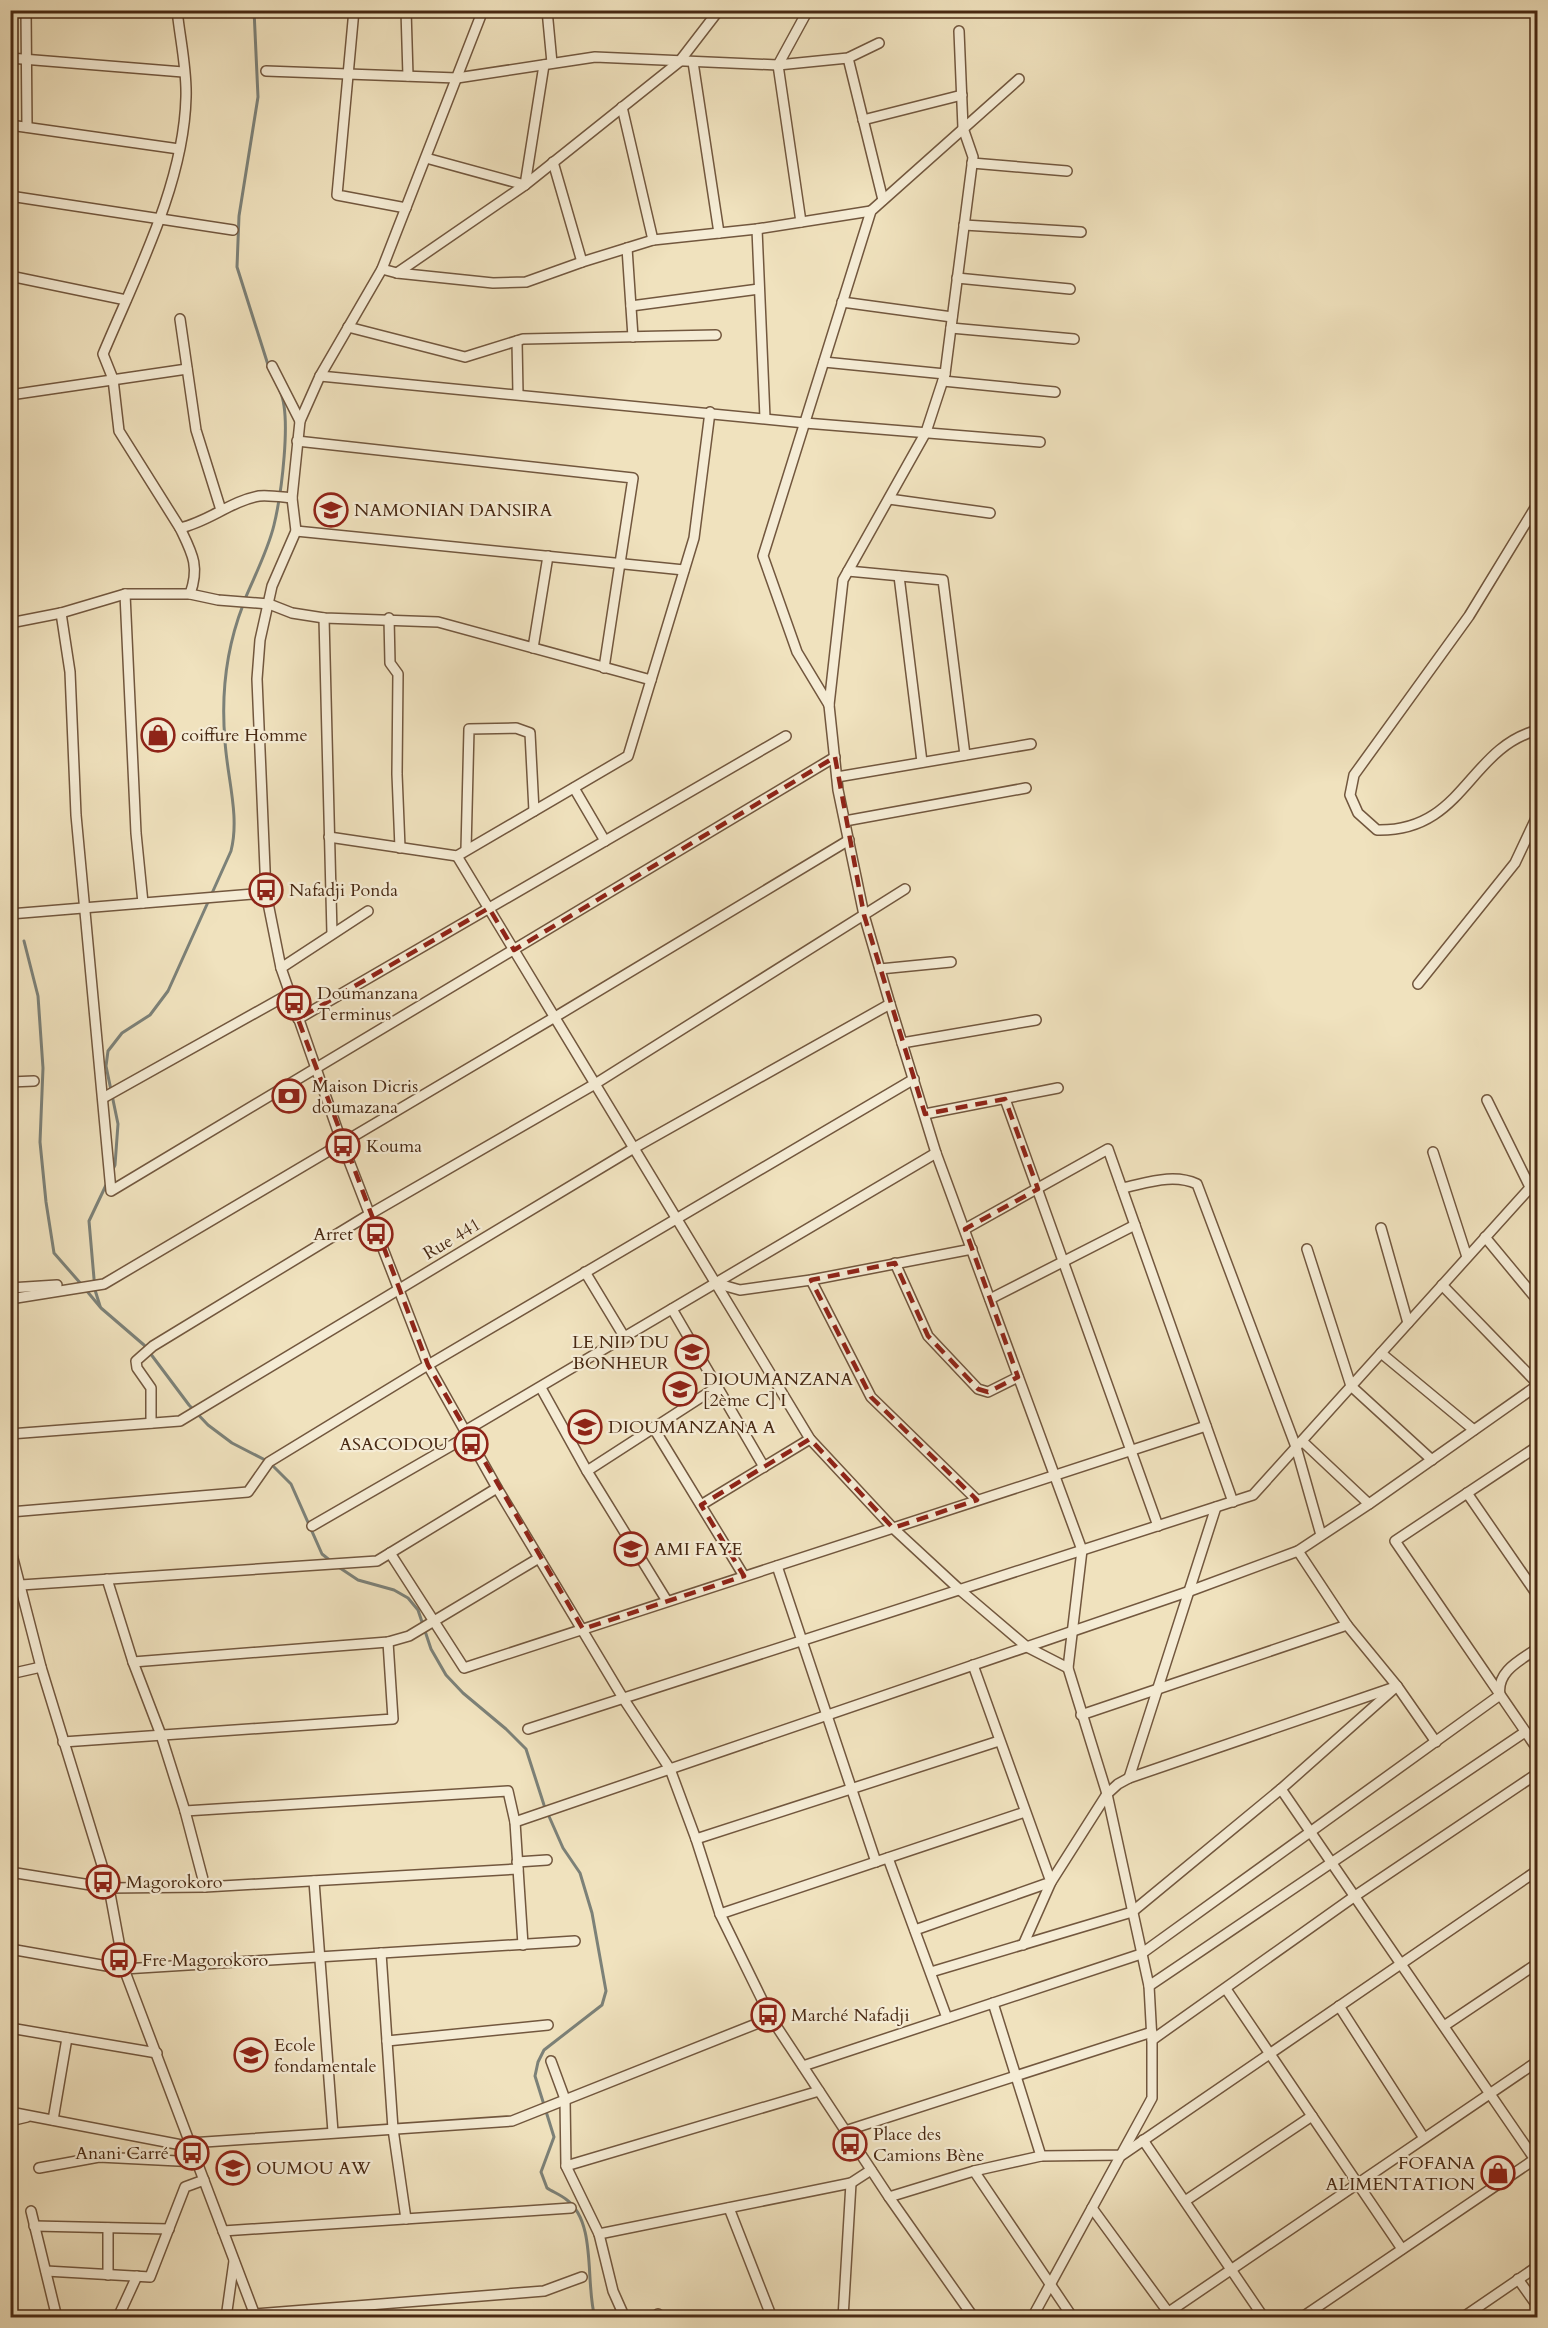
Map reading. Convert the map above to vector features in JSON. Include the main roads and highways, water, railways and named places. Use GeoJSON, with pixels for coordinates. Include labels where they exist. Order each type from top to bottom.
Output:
{"type":"FeatureCollection","features":[{"type":"Feature","properties":{"kind":"waterway"},"geometry":{"type":"LineString","coordinates":[[254,10],[258,97],[239,216],[237,267],[269,368]]}},
{"type":"Feature","properties":{"kind":"waterway"},"geometry":{"type":"LineString","coordinates":[[245,599],[268,544],[280,495],[285,437],[285,418],[280,391]]}},
{"type":"Feature","properties":{"kind":"waterway"},"geometry":{"type":"LineString","coordinates":[[112,1171],[115,1165],[118,1124],[106,1066],[108,1051],[122,1033],[150,1015],[168,991],[231,851],[234,810],[226,755],[224,689],[232,638],[243,605]]}},
{"type":"Feature","properties":{"kind":"waterway"},"geometry":{"type":"LineString","coordinates":[[24,941],[38,996],[43,1068],[40,1142],[54,1253],[82,1285]]}},
{"type":"Feature","properties":{"kind":"waterway"},"geometry":{"type":"LineString","coordinates":[[100,1306],[95,1290],[89,1221],[107,1183]]}},
{"type":"Feature","properties":{"kind":"waterway"},"geometry":{"type":"LineString","coordinates":[[86,1290],[101,1308],[144,1345],[189,1405],[208,1425],[232,1443],[269,1462],[291,1484],[322,1554],[332,1562]]}},
{"type":"Feature","properties":{"kind":"waterway"},"geometry":{"type":"LineString","coordinates":[[337,1566],[358,1580],[394,1590],[408,1598],[418,1610],[431,1649],[446,1675],[526,1749],[544,1805],[563,1848],[580,1873],[592,1913],[606,1991],[602,2005],[544,2050],[535,2076],[554,2137],[541,2172],[547,2188],[567,2200],[583,2223],[595,2318]]}},
{"type":"Feature","properties":{"kind":"place","name":"NAMONIAN DANSIRA"},"geometry":{"type":"Point","coordinates":[331,510]}},
{"type":"Feature","properties":{"kind":"place","name":"coiffure Homme"},"geometry":{"type":"Point","coordinates":[158,735]}},
{"type":"Feature","properties":{"kind":"place","name":"Nafadji Ponda"},"geometry":{"type":"Point","coordinates":[266,890]}},
{"type":"Feature","properties":{"kind":"place","name":"Doumanzana Terminus"},"geometry":{"type":"Point","coordinates":[294,1003]}},
{"type":"Feature","properties":{"kind":"place","name":"Maison Dicris doumazana"},"geometry":{"type":"Point","coordinates":[289,1096]}},
{"type":"Feature","properties":{"kind":"place","name":"Kouma"},"geometry":{"type":"Point","coordinates":[343,1146]}},
{"type":"Feature","properties":{"kind":"place","name":"Arret"},"geometry":{"type":"Point","coordinates":[376,1234]}},
{"type":"Feature","properties":{"kind":"place","name":"LE NID DU BONHEUR"},"geometry":{"type":"Point","coordinates":[692,1352]}},
{"type":"Feature","properties":{"kind":"place","name":"DIOUMANZANA [2ème C] I"},"geometry":{"type":"Point","coordinates":[680,1389]}},
{"type":"Feature","properties":{"kind":"place","name":"DIOUMANZANA A"},"geometry":{"type":"Point","coordinates":[585,1427]}},
{"type":"Feature","properties":{"kind":"place","name":"ASACODOU"},"geometry":{"type":"Point","coordinates":[471,1444]}},
{"type":"Feature","properties":{"kind":"place","name":"AMI FAYE"},"geometry":{"type":"Point","coordinates":[631,1549]}},
{"type":"Feature","properties":{"kind":"place","name":"Magorokoro"},"geometry":{"type":"Point","coordinates":[103,1882]}},
{"type":"Feature","properties":{"kind":"place","name":"Fre Magorokoro"},"geometry":{"type":"Point","coordinates":[119,1960]}},
{"type":"Feature","properties":{"kind":"place","name":"Marché Nafadji"},"geometry":{"type":"Point","coordinates":[768,2015]}},
{"type":"Feature","properties":{"kind":"place","name":"Ecole fondamentale"},"geometry":{"type":"Point","coordinates":[251,2055]}},
{"type":"Feature","properties":{"kind":"place","name":"Place des Camions Bène"},"geometry":{"type":"Point","coordinates":[850,2144]}},
{"type":"Feature","properties":{"kind":"place","name":"Anani Carré"},"geometry":{"type":"Point","coordinates":[192,2153]}},
{"type":"Feature","properties":{"kind":"place","name":"OUMOU AW"},"geometry":{"type":"Point","coordinates":[233,2168]}},
{"type":"Feature","properties":{"kind":"place","name":"FOFANA ALIMENTATION"},"geometry":{"type":"Point","coordinates":[1498,2173]}}]}
